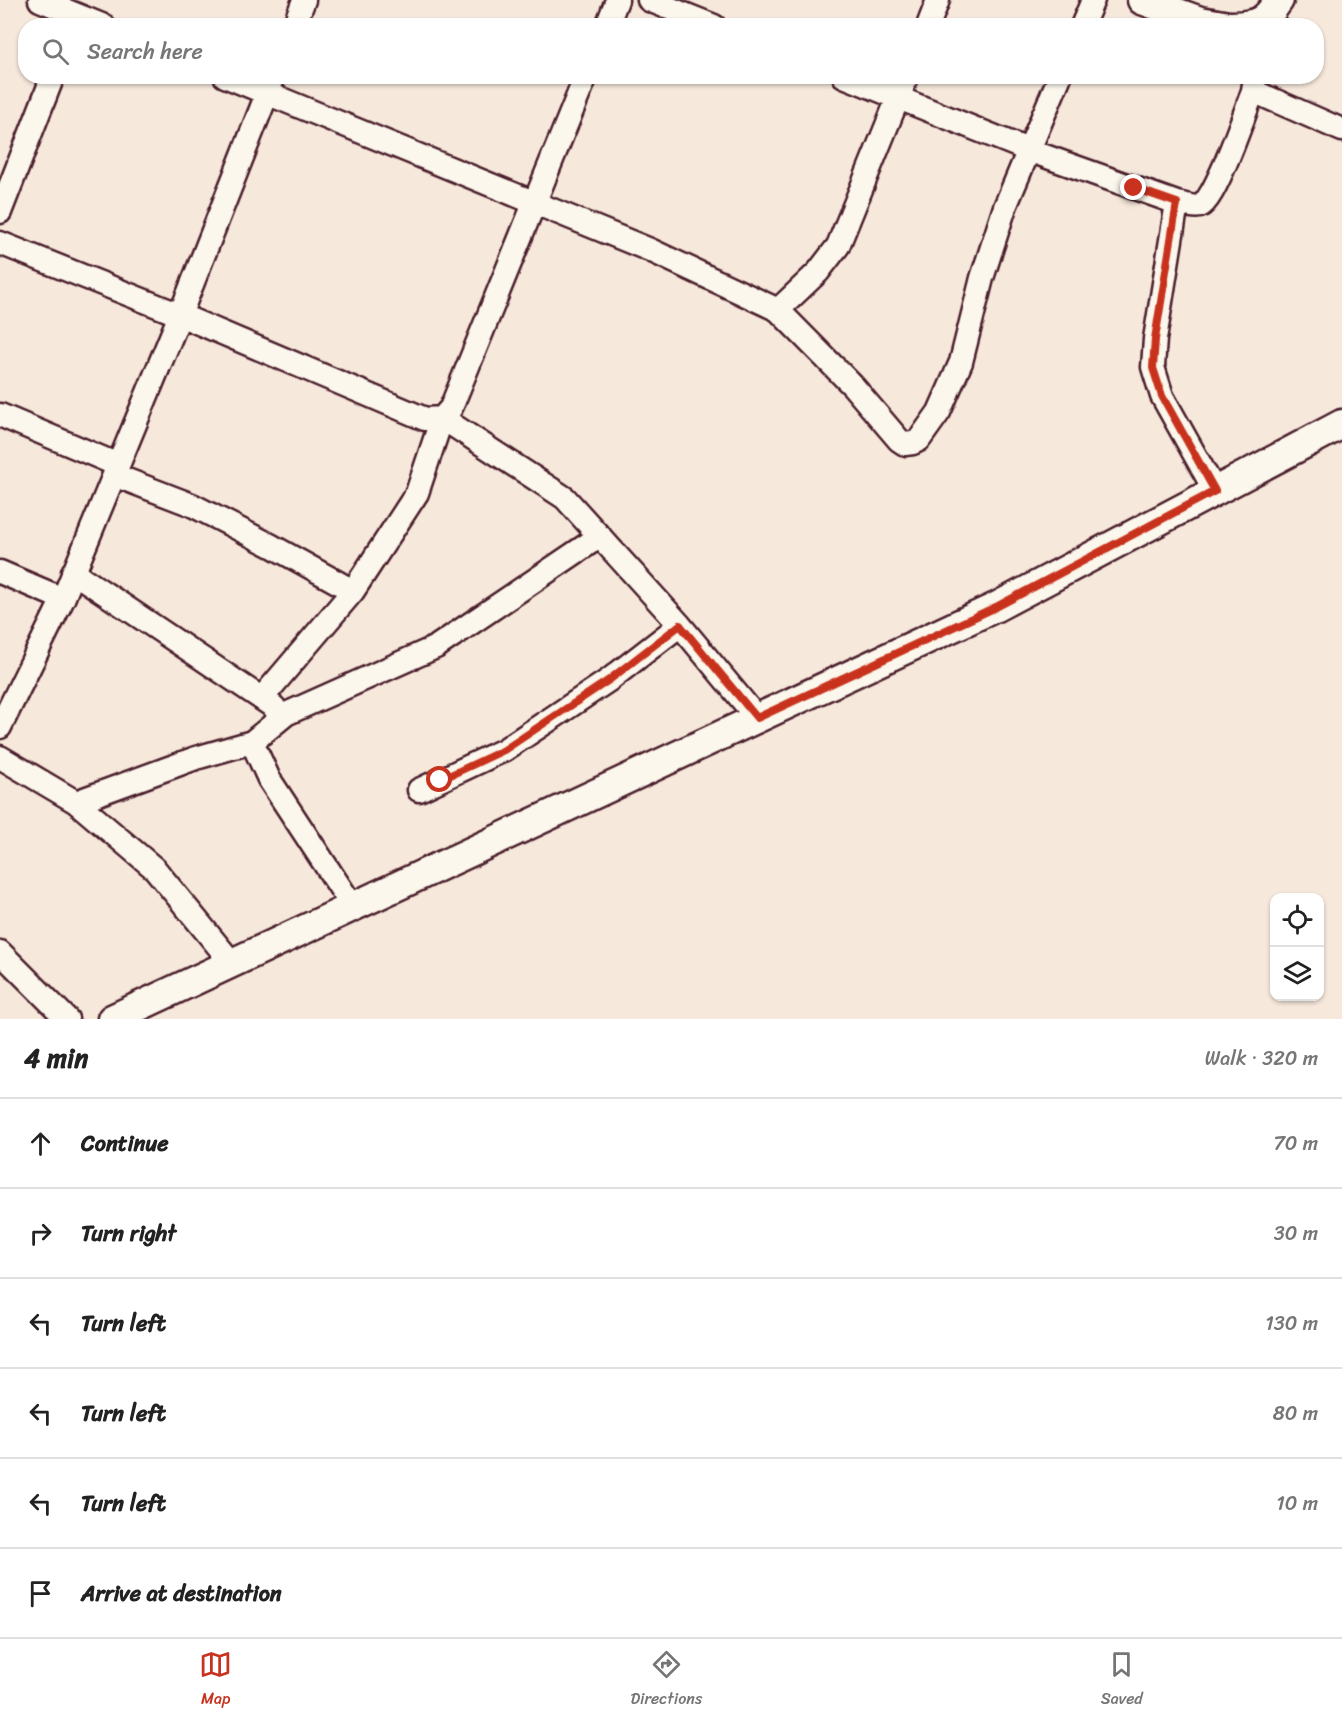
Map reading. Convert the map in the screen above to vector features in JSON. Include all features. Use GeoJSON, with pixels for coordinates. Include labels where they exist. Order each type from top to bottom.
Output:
{"type":"FeatureCollection","features":[{"type":"Feature","properties":{"kind":"street"},"geometry":{"type":"LineString","coordinates":[[40,0],[78,13]]}},
{"type":"Feature","properties":{"kind":"street"},"geometry":{"type":"LineString","coordinates":[[297,18],[304,0]]}},
{"type":"Feature","properties":{"kind":"street"},"geometry":{"type":"LineString","coordinates":[[610,18],[617,0]]}},
{"type":"Feature","properties":{"kind":"street"},"geometry":{"type":"LineString","coordinates":[[649,0],[694,18]]}},
{"type":"Feature","properties":{"kind":"street"},"geometry":{"type":"LineString","coordinates":[[931,18],[938,0]]}},
{"type":"Feature","properties":{"kind":"street"},"geometry":{"type":"LineString","coordinates":[[1085,18],[1093,0]]}},
{"type":"Feature","properties":{"kind":"street"},"geometry":{"type":"LineString","coordinates":[[1142,0],[1192,18]]}},
{"type":"Feature","properties":{"kind":"street"},"geometry":{"type":"LineString","coordinates":[[1265,18],[1279,0]]}},
{"type":"Feature","properties":{"kind":"street"},"geometry":{"type":"LineString","coordinates":[[0,212],[50,84]]}},
{"type":"Feature","properties":{"kind":"street"},"geometry":{"type":"LineString","coordinates":[[261,698],[353,591],[417,493],[442,418],[451,408],[583,84]]}},
{"type":"Feature","properties":{"kind":"street"},"geometry":{"type":"LineString","coordinates":[[864,84],[1028,150],[1177,203],[1201,206],[1216,185],[1254,84],[1342,130]]}},
{"type":"Feature","properties":{"kind":"street"},"geometry":{"type":"LineString","coordinates":[[778,310],[818,272],[838,246],[904,84]]}},
{"type":"Feature","properties":{"kind":"street"},"geometry":{"type":"LineString","coordinates":[[0,727],[63,599],[180,315],[270,85],[535,203],[650,250],[778,310],[854,386],[899,440],[905,444],[919,440],[939,412],[960,362],[985,268],[1005,207],[1056,84]]}},
{"type":"Feature","properties":{"kind":"street"},"geometry":{"type":"LineString","coordinates":[[1177,203],[1155,339],[1153,368],[1162,396],[1215,491]]}},
{"type":"Feature","properties":{"kind":"street"},"geometry":{"type":"LineString","coordinates":[[0,243],[180,315],[425,419],[442,418],[565,498],[680,625],[757,718]]}},
{"type":"Feature","properties":{"kind":"street"},"geometry":{"type":"LineString","coordinates":[[0,415],[192,505],[353,591]]}},
{"type":"Feature","properties":{"kind":"street"},"geometry":{"type":"LineString","coordinates":[[112,1019],[996,607],[1342,424]]}},
{"type":"Feature","properties":{"kind":"street"},"geometry":{"type":"LineString","coordinates":[[76,802],[196,758],[252,742],[286,714],[436,647],[600,536]]}},
{"type":"Feature","properties":{"kind":"street"},"geometry":{"type":"LineString","coordinates":[[0,572],[63,599]]}},
{"type":"Feature","properties":{"kind":"street"},"geometry":{"type":"LineString","coordinates":[[73,572],[286,714]]}},
{"type":"Feature","properties":{"kind":"street"},"geometry":{"type":"LineString","coordinates":[[419,790],[504,750],[609,680],[680,625]]}},
{"type":"Feature","properties":{"kind":"street"},"geometry":{"type":"LineString","coordinates":[[252,742],[269,779],[353,907]]}},
{"type":"Feature","properties":{"kind":"street"},"geometry":{"type":"LineString","coordinates":[[0,757],[76,802],[155,869],[232,963]]}},
{"type":"Feature","properties":{"kind":"street"},"geometry":{"type":"LineString","coordinates":[[0,952],[67,1019]]}},
{"type":"Feature","properties":{"kind":"route"},"geometry":{"type":"LineString","coordinates":[[440,780],[504,750],[609,680],[680,625],[757,718],[996,607],[1215,491],[1162,396],[1153,368],[1155,339],[1177,203],[1134,188]]}}]}
